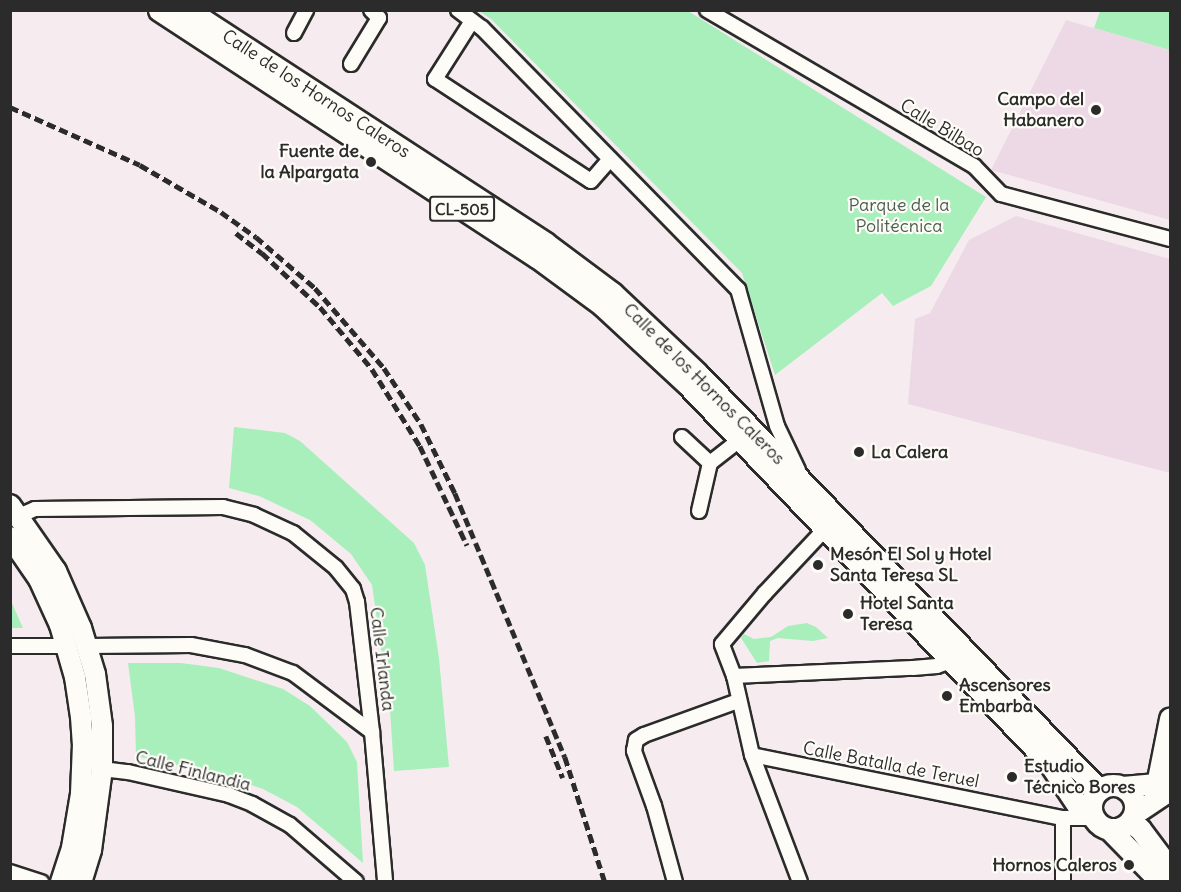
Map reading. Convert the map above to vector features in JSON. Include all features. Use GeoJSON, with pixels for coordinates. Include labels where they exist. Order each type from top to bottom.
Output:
{"type":"FeatureCollection","features":[{"type":"Feature","properties":{"kind":"main road","name":"Calle de los Hornos Caleros"},"geometry":{"type":"LineString","coordinates":[[159,10],[537,257],[592,298],[646,344],[751,445],[804,484],[1099,790]]}},
{"type":"Feature","properties":{"kind":"main road","name":"Calle de los Hornos Caleros"},"geometry":{"type":"LineString","coordinates":[[202,14],[545,243],[612,293],[657,332],[825,529],[1050,764],[1078,806],[1098,820],[1161,882]]}},
{"type":"Feature","properties":{"kind":"main road"},"geometry":{"type":"LineString","coordinates":[[15,511],[56,571],[88,646],[100,704],[102,769],[91,850],[81,882]]}},
{"type":"Feature","properties":{"kind":"main road"},"geometry":{"type":"LineString","coordinates":[[10,537],[39,579],[67,646],[81,717],[83,766],[78,820],[61,882]]}},
{"type":"Feature","properties":{"kind":"main road"},"geometry":{"type":"LineString","coordinates":[[1163,790],[1115,785],[1099,790],[1092,801],[1098,820],[1120,828],[1132,818],[1163,790],[1169,733]]}},
{"type":"Feature","properties":{"kind":"main road"},"geometry":{"type":"LineString","coordinates":[[1123,787],[1131,794],[1135,804],[1132,818],[1170,869]]}},
{"type":"Feature","properties":{"kind":"street"},"geometry":{"type":"LineString","coordinates":[[294,33],[306,10]]}},
{"type":"Feature","properties":{"kind":"street"},"geometry":{"type":"LineString","coordinates":[[351,64],[379,18],[371,10]]}},
{"type":"Feature","properties":{"kind":"street"},"geometry":{"type":"LineString","coordinates":[[458,10],[472,21],[738,289],[777,426],[804,484]]}},
{"type":"Feature","properties":{"kind":"street","name":"Calle Bilbao"},"geometry":{"type":"LineString","coordinates":[[707,10],[974,166],[1001,194],[1170,239]]}},
{"type":"Feature","properties":{"kind":"street"},"geometry":{"type":"LineString","coordinates":[[472,21],[435,79],[591,181],[610,159]]}},
{"type":"Feature","properties":{"kind":"street"},"geometry":{"type":"LineString","coordinates":[[751,445],[777,426]]}},
{"type":"Feature","properties":{"kind":"street"},"geometry":{"type":"LineString","coordinates":[[682,437],[710,463],[699,511]]}},
{"type":"Feature","properties":{"kind":"street","name":"Calle de los Hornos Caleros"},"geometry":{"type":"LineString","coordinates":[[710,463],[751,445]]}},
{"type":"Feature","properties":{"kind":"street","name":"Calle Irlanda"},"geometry":{"type":"LineString","coordinates":[[15,511],[35,508],[223,507],[254,515],[293,533],[336,568],[353,589],[372,732],[385,882]]}},
{"type":"Feature","properties":{"kind":"street"},"geometry":{"type":"LineString","coordinates":[[800,882],[752,755],[734,676],[722,645],[765,593],[825,529]]}},
{"type":"Feature","properties":{"kind":"street"},"geometry":{"type":"LineString","coordinates":[[88,646],[191,645],[245,655],[292,673],[372,732]]}},
{"type":"Feature","properties":{"kind":"street"},"geometry":{"type":"LineString","coordinates":[[10,646],[67,646]]}},
{"type":"Feature","properties":{"kind":"street"},"geometry":{"type":"LineString","coordinates":[[734,676],[913,669],[937,666],[951,661]]}},
{"type":"Feature","properties":{"kind":"street"},"geometry":{"type":"LineString","coordinates":[[675,882],[654,806],[634,751],[636,740],[644,735],[738,701]]}},
{"type":"Feature","properties":{"kind":"street","name":"Calle Batalla de Teruel"},"geometry":{"type":"LineString","coordinates":[[752,755],[1063,818],[1098,820]]}},
{"type":"Feature","properties":{"kind":"street","name":"Calle Finlandia"},"geometry":{"type":"LineString","coordinates":[[102,769],[128,772],[229,795],[252,804],[290,825],[357,882]]}},
{"type":"Feature","properties":{"kind":"street"},"geometry":{"type":"LineString","coordinates":[[1063,818],[1063,882]]}},
{"type":"Feature","properties":{"kind":"street"},"geometry":{"type":"LineString","coordinates":[[10,872],[41,882]]}},
{"type":"Feature","properties":{"kind":"shaded area","name":"Campo del Habanero"},"geometry":{"type":"Polygon","coordinates":[[[1066,20],[1170,50],[1170,220],[991,170],[1066,20]]]}},
{"type":"Feature","properties":{"kind":"shaded area"},"geometry":{"type":"Polygon","coordinates":[[[1016,216],[1170,259],[1170,473],[908,404],[915,319],[930,313],[969,240],[1016,216]]]}},
{"type":"Feature","properties":{"kind":"green space","name":"Parque de la Politécnica"},"geometry":{"type":"Polygon","coordinates":[[[479,11],[688,11],[986,197],[931,286],[893,306],[882,293],[775,375],[742,273],[491,19],[479,11]]]}},
{"type":"Feature","properties":{"kind":"green space"},"geometry":{"type":"Polygon","coordinates":[[[1100,11],[1170,11],[1170,50],[1094,28],[1100,11]]]}},
{"type":"Feature","properties":{"kind":"green space"},"geometry":{"type":"Polygon","coordinates":[[[234,427],[285,433],[300,441],[414,543],[425,565],[439,658],[449,767],[394,771],[390,710],[372,585],[351,554],[310,520],[259,496],[229,488],[234,427]]]}},
{"type":"Feature","properties":{"kind":"green space"},"geometry":{"type":"Polygon","coordinates":[[[11,601],[23,628],[11,628],[11,601]]]}},
{"type":"Feature","properties":{"kind":"green space"},"geometry":{"type":"Polygon","coordinates":[[[807,623],[816,627],[828,638],[813,641],[778,638],[770,641],[769,661],[757,663],[741,638],[744,634],[754,639],[771,637],[788,626],[807,623]]]}},
{"type":"Feature","properties":{"kind":"green space"},"geometry":{"type":"Polygon","coordinates":[[[128,663],[181,663],[219,668],[283,689],[310,706],[347,742],[357,762],[363,863],[297,807],[263,789],[228,777],[136,756],[135,717],[128,663]]]}},
{"type":"Feature","properties":{"kind":"railway"},"geometry":{"type":"LineString","coordinates":[[10,107],[140,165],[221,212],[256,237],[315,288],[384,368],[421,424],[455,493],[565,757],[605,882]]}},
{"type":"Feature","properties":{"kind":"railway"},"geometry":{"type":"LineString","coordinates":[[236,233],[262,253],[320,307],[372,369],[420,446],[467,545]]}},
{"type":"Feature","properties":{"kind":"railway"},"geometry":{"type":"LineString","coordinates":[[546,736],[563,778]]}},
{"type":"Feature","properties":{"kind":"place","name":"Campo del Habanero"},"geometry":{"type":"Point","coordinates":[1096,110]}},
{"type":"Feature","properties":{"kind":"place","name":"Fuente de la Alpargata"},"geometry":{"type":"Point","coordinates":[371,162]}},
{"type":"Feature","properties":{"kind":"place","name":"La Calera"},"geometry":{"type":"Point","coordinates":[859,452]}},
{"type":"Feature","properties":{"kind":"place","name":"Mesón El Sol y Hotel Santa Teresa SL"},"geometry":{"type":"Point","coordinates":[818,565]}},
{"type":"Feature","properties":{"kind":"place","name":"Hotel Santa Teresa"},"geometry":{"type":"Point","coordinates":[848,614]}},
{"type":"Feature","properties":{"kind":"place","name":"Ascensores Embarba"},"geometry":{"type":"Point","coordinates":[947,696]}},
{"type":"Feature","properties":{"kind":"place","name":"Estudio Técnico Bores"},"geometry":{"type":"Point","coordinates":[1012,777]}},
{"type":"Feature","properties":{"kind":"place","name":"Hornos Caleros"},"geometry":{"type":"Point","coordinates":[1129,865]}}]}
